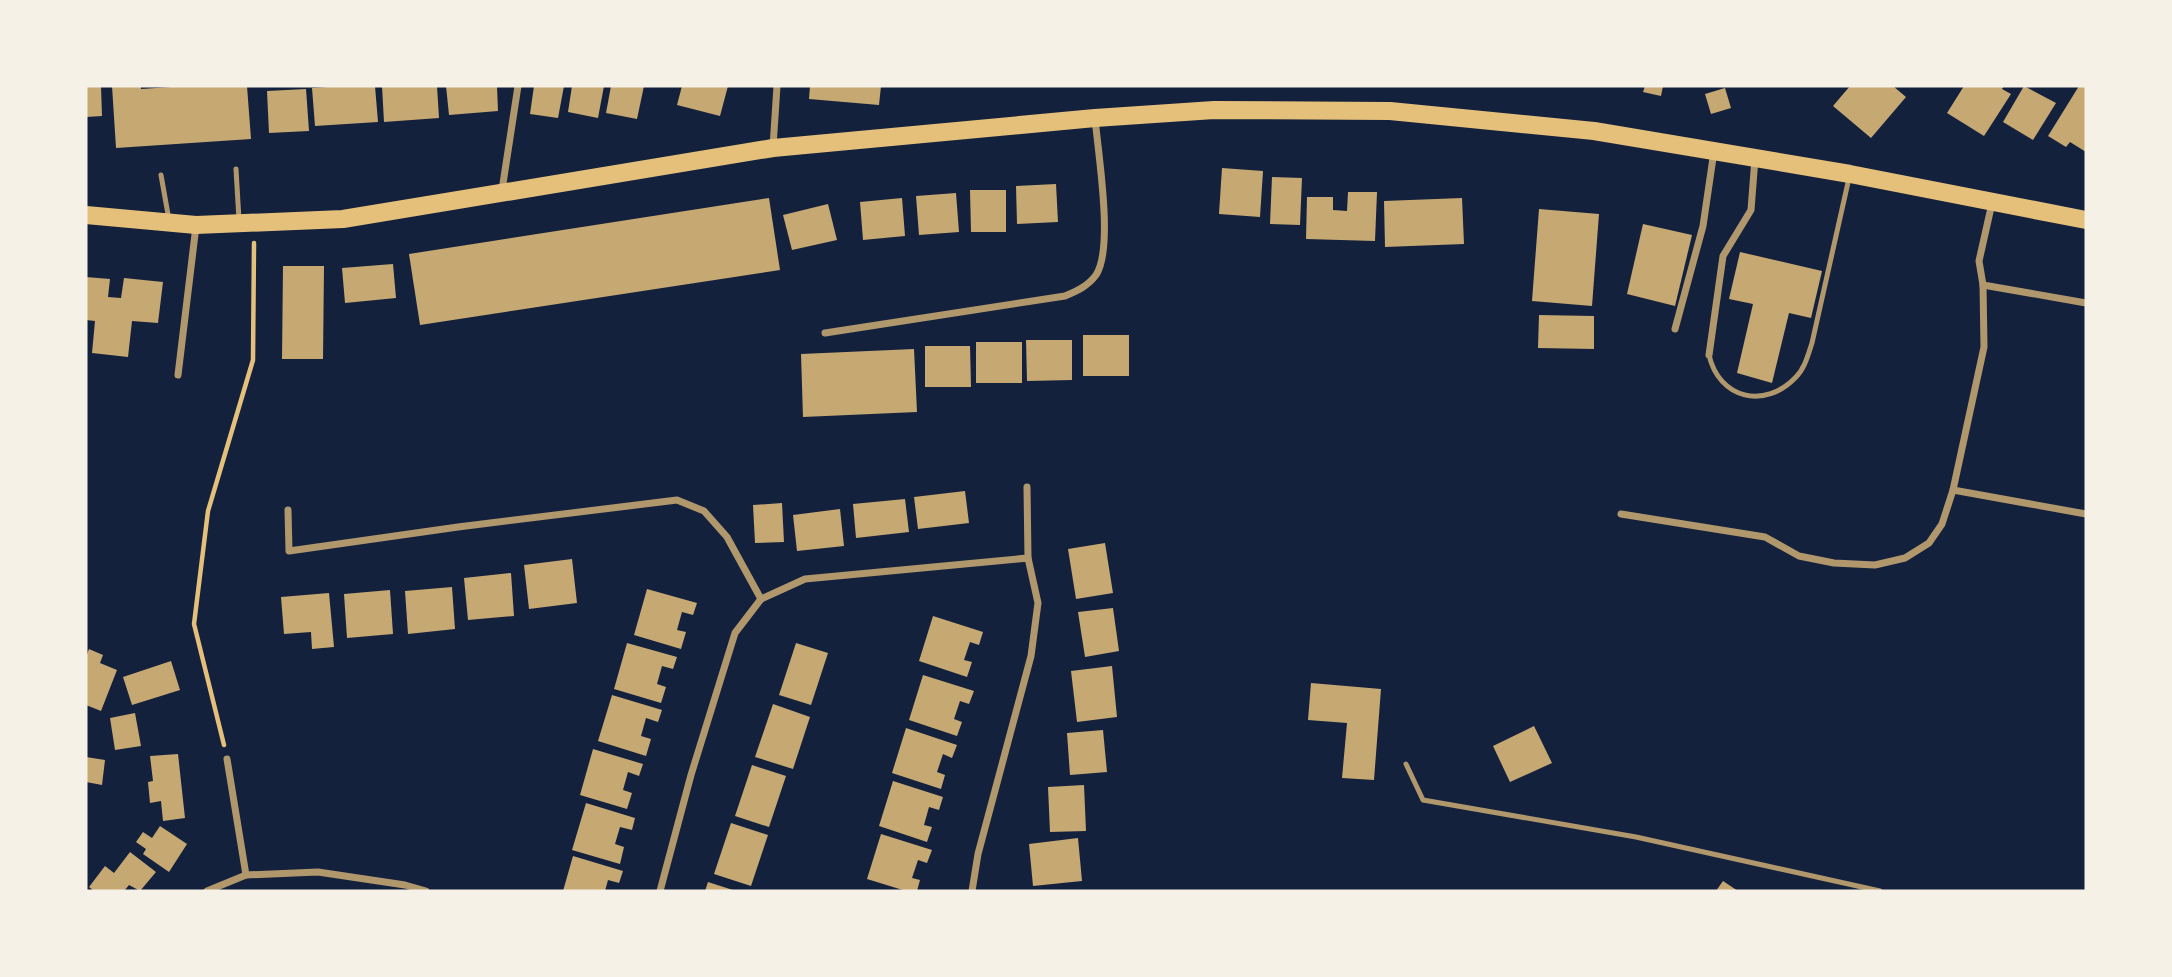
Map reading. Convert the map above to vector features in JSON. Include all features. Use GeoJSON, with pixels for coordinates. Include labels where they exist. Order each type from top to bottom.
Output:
{"type":"FeatureCollection","features":[{"type":"Feature","properties":{"kind":"main road"},"geometry":{"type":"LineString","coordinates":[[86,215],[196,225],[343,219],[773,148],[1095,118],[1213,110],[1390,111],[1594,131],[1850,174],[2086,220]]}},
{"type":"Feature","properties":{"kind":"street"},"geometry":{"type":"LineString","coordinates":[[501,194],[518,86]]}},
{"type":"Feature","properties":{"kind":"street"},"geometry":{"type":"LineString","coordinates":[[773,148],[777,86]]}},
{"type":"Feature","properties":{"kind":"street"},"geometry":{"type":"LineString","coordinates":[[825,333],[1065,296],[1083,288],[1096,274],[1103,258],[1104,233],[1095,118]]}},
{"type":"Feature","properties":{"kind":"street"},"geometry":{"type":"LineString","coordinates":[[1675,329],[1703,226],[1714,151]]}},
{"type":"Feature","properties":{"kind":"street"},"geometry":{"type":"LineString","coordinates":[[1709,355],[1723,256],[1751,210],[1756,158]]}},
{"type":"Feature","properties":{"kind":"street"},"geometry":{"type":"LineString","coordinates":[[1621,514],[1765,537],[1799,556],[1834,564],[1875,565],[1905,558],[1929,543],[1942,524],[1953,490],[1984,347],[1983,285],[1979,261],[1992,202]]}},
{"type":"Feature","properties":{"kind":"street"},"geometry":{"type":"LineString","coordinates":[[178,375],[196,225]]}},
{"type":"Feature","properties":{"kind":"street"},"geometry":{"type":"LineString","coordinates":[[1983,285],[2086,303]]}},
{"type":"Feature","properties":{"kind":"street"},"geometry":{"type":"LineString","coordinates":[[972,891],[978,854],[1031,656],[1038,603],[1028,558],[1027,486]]}},
{"type":"Feature","properties":{"kind":"street"},"geometry":{"type":"LineString","coordinates":[[1953,490],[2086,514]]}},
{"type":"Feature","properties":{"kind":"street"},"geometry":{"type":"LineString","coordinates":[[288,510],[289,551],[677,500],[704,510],[727,537],[761,599]]}},
{"type":"Feature","properties":{"kind":"street"},"geometry":{"type":"LineString","coordinates":[[660,891],[691,775],[735,634],[761,599],[805,579],[1028,558]]}},
{"type":"Feature","properties":{"kind":"street"},"geometry":{"type":"LineString","coordinates":[[227,759],[246,875]]}},
{"type":"Feature","properties":{"kind":"street"},"geometry":{"type":"LineString","coordinates":[[207,891],[246,875],[318,872],[405,885],[426,891]]}},
{"type":"Feature","properties":{"kind":"lane"},"geometry":{"type":"LineString","coordinates":[[236,169],[247,223]]}},
{"type":"Feature","properties":{"kind":"lane"},"geometry":{"type":"LineString","coordinates":[[1709,355],[1719,380],[1742,395],[1759,397],[1781,390],[1797,376],[1805,364],[1812,343],[1850,174]]}},
{"type":"Feature","properties":{"kind":"lane"},"geometry":{"type":"LineString","coordinates":[[161,175],[169,223]]}},
{"type":"Feature","properties":{"kind":"lane"},"geometry":{"type":"LineString","coordinates":[[1406,764],[1423,800],[1636,837],[1880,891]]}},
{"type":"Feature","properties":{"kind":"path"},"geometry":{"type":"LineString","coordinates":[[227,759],[194,624],[208,511],[253,360],[247,223]]}},
{"type":"Feature","properties":{"kind":"building"},"geometry":{"type":"Polygon","coordinates":[[[86,86],[101,86],[102,116],[86,117],[86,86]]]}},
{"type":"Feature","properties":{"kind":"building"},"geometry":{"type":"Polygon","coordinates":[[[112,86],[141,86],[141,89],[247,86],[251,139],[116,148],[112,86]]]}},
{"type":"Feature","properties":{"kind":"building"},"geometry":{"type":"Polygon","coordinates":[[[375,86],[378,122],[315,126],[312,88],[375,86]]]}},
{"type":"Feature","properties":{"kind":"building"},"geometry":{"type":"Polygon","coordinates":[[[382,86],[437,86],[439,118],[384,122],[382,86]]]}},
{"type":"Feature","properties":{"kind":"building"},"geometry":{"type":"Polygon","coordinates":[[[446,86],[497,86],[498,111],[449,115],[446,86]]]}},
{"type":"Feature","properties":{"kind":"building"},"geometry":{"type":"Polygon","coordinates":[[[534,86],[564,86],[558,118],[530,114],[534,86]]]}},
{"type":"Feature","properties":{"kind":"building"},"geometry":{"type":"Polygon","coordinates":[[[572,86],[604,86],[598,118],[568,112],[572,86]]]}},
{"type":"Feature","properties":{"kind":"building"},"geometry":{"type":"Polygon","coordinates":[[[611,86],[644,86],[637,119],[606,113],[611,86]]]}},
{"type":"Feature","properties":{"kind":"building"},"geometry":{"type":"Polygon","coordinates":[[[682,86],[728,86],[720,116],[677,105],[682,86]]]}},
{"type":"Feature","properties":{"kind":"building"},"geometry":{"type":"Polygon","coordinates":[[[810,86],[881,86],[879,105],[809,99],[810,86]]]}},
{"type":"Feature","properties":{"kind":"building"},"geometry":{"type":"Polygon","coordinates":[[[1645,86],[1663,86],[1661,96],[1643,92],[1645,86]]]}},
{"type":"Feature","properties":{"kind":"building"},"geometry":{"type":"Polygon","coordinates":[[[1850,86],[1893,86],[1906,97],[1871,138],[1833,106],[1850,86]]]}},
{"type":"Feature","properties":{"kind":"building"},"geometry":{"type":"Polygon","coordinates":[[[1964,86],[2004,86],[2002,89],[2011,94],[1984,136],[1947,113],[1964,86]]]}},
{"type":"Feature","properties":{"kind":"building"},"geometry":{"type":"Polygon","coordinates":[[[2024,86],[2056,103],[2033,140],[2003,122],[2024,86]]]}},
{"type":"Feature","properties":{"kind":"building"},"geometry":{"type":"Polygon","coordinates":[[[2079,86],[2086,86],[2086,152],[2070,142],[2066,147],[2048,136],[2079,86]]]}},
{"type":"Feature","properties":{"kind":"building"},"geometry":{"type":"Polygon","coordinates":[[[1725,88],[1731,108],[1711,114],[1705,94],[1725,88]]]}},
{"type":"Feature","properties":{"kind":"building"},"geometry":{"type":"Polygon","coordinates":[[[306,89],[309,131],[269,133],[267,91],[306,89]]]}},
{"type":"Feature","properties":{"kind":"building"},"geometry":{"type":"Polygon","coordinates":[[[1222,168],[1263,171],[1260,217],[1219,214],[1222,168]]]}},
{"type":"Feature","properties":{"kind":"building"},"geometry":{"type":"Polygon","coordinates":[[[1272,177],[1302,178],[1300,225],[1270,224],[1272,177]]]}},
{"type":"Feature","properties":{"kind":"building"},"geometry":{"type":"Polygon","coordinates":[[[1056,184],[1058,222],[1017,224],[1016,186],[1056,184]]]}},
{"type":"Feature","properties":{"kind":"building"},"geometry":{"type":"Polygon","coordinates":[[[970,190],[1006,190],[1006,232],[971,232],[970,190]]]}},
{"type":"Feature","properties":{"kind":"building"},"geometry":{"type":"Polygon","coordinates":[[[1348,192],[1377,192],[1375,241],[1306,239],[1307,197],[1333,197],[1333,210],[1347,211],[1348,192]]]}},
{"type":"Feature","properties":{"kind":"building"},"geometry":{"type":"Polygon","coordinates":[[[956,193],[959,232],[919,235],[916,196],[956,193]]]}},
{"type":"Feature","properties":{"kind":"building"},"geometry":{"type":"Polygon","coordinates":[[[769,198],[780,270],[420,325],[409,254],[769,198]]]}},
{"type":"Feature","properties":{"kind":"building"},"geometry":{"type":"Polygon","coordinates":[[[902,198],[905,236],[863,240],[860,202],[902,198]]]}},
{"type":"Feature","properties":{"kind":"building"},"geometry":{"type":"Polygon","coordinates":[[[1462,198],[1464,244],[1385,247],[1384,201],[1462,198]]]}},
{"type":"Feature","properties":{"kind":"building"},"geometry":{"type":"Polygon","coordinates":[[[828,204],[837,240],[792,250],[783,215],[828,204]]]}},
{"type":"Feature","properties":{"kind":"building"},"geometry":{"type":"Polygon","coordinates":[[[1539,209],[1599,214],[1592,306],[1532,301],[1539,209]]]}},
{"type":"Feature","properties":{"kind":"building"},"geometry":{"type":"Polygon","coordinates":[[[1643,224],[1692,235],[1675,306],[1627,294],[1643,224]]]}},
{"type":"Feature","properties":{"kind":"building"},"geometry":{"type":"Polygon","coordinates":[[[1740,252],[1822,271],[1811,318],[1789,313],[1772,383],[1737,373],[1753,304],[1729,299],[1740,252]]]}},
{"type":"Feature","properties":{"kind":"building"},"geometry":{"type":"Polygon","coordinates":[[[393,264],[396,298],[345,303],[342,268],[393,264]]]}},
{"type":"Feature","properties":{"kind":"building"},"geometry":{"type":"Polygon","coordinates":[[[283,266],[324,266],[323,359],[282,359],[283,266]]]}},
{"type":"Feature","properties":{"kind":"building"},"geometry":{"type":"Polygon","coordinates":[[[86,277],[110,279],[108,297],[121,298],[124,278],[163,282],[158,323],[132,321],[128,357],[92,353],[95,321],[86,320],[86,277]]]}},
{"type":"Feature","properties":{"kind":"building"},"geometry":{"type":"Polygon","coordinates":[[[1539,315],[1594,316],[1594,349],[1538,348],[1539,315]]]}},
{"type":"Feature","properties":{"kind":"building"},"geometry":{"type":"Polygon","coordinates":[[[1083,335],[1129,335],[1129,376],[1083,376],[1083,335]]]}},
{"type":"Feature","properties":{"kind":"building"},"geometry":{"type":"Polygon","coordinates":[[[1026,340],[1072,340],[1072,380],[1027,381],[1026,340]]]}},
{"type":"Feature","properties":{"kind":"building"},"geometry":{"type":"Polygon","coordinates":[[[976,342],[1022,342],[1022,383],[976,383],[976,342]]]}},
{"type":"Feature","properties":{"kind":"building"},"geometry":{"type":"Polygon","coordinates":[[[925,346],[970,346],[971,387],[925,387],[925,346]]]}},
{"type":"Feature","properties":{"kind":"building"},"geometry":{"type":"Polygon","coordinates":[[[914,349],[917,412],[803,417],[801,354],[914,349]]]}},
{"type":"Feature","properties":{"kind":"building"},"geometry":{"type":"Polygon","coordinates":[[[965,491],[969,523],[918,529],[914,497],[965,491]]]}},
{"type":"Feature","properties":{"kind":"building"},"geometry":{"type":"Polygon","coordinates":[[[905,499],[909,532],[856,538],[853,504],[905,499]]]}},
{"type":"Feature","properties":{"kind":"building"},"geometry":{"type":"Polygon","coordinates":[[[782,503],[784,542],[755,543],[753,505],[782,503]]]}},
{"type":"Feature","properties":{"kind":"building"},"geometry":{"type":"Polygon","coordinates":[[[840,509],[844,546],[797,551],[793,515],[840,509]]]}},
{"type":"Feature","properties":{"kind":"building"},"geometry":{"type":"Polygon","coordinates":[[[1105,543],[1113,593],[1076,599],[1068,549],[1105,543]]]}},
{"type":"Feature","properties":{"kind":"building"},"geometry":{"type":"Polygon","coordinates":[[[572,559],[577,603],[529,609],[524,565],[572,559]]]}},
{"type":"Feature","properties":{"kind":"building"},"geometry":{"type":"Polygon","coordinates":[[[511,573],[514,616],[468,620],[464,578],[511,573]]]}},
{"type":"Feature","properties":{"kind":"building"},"geometry":{"type":"Polygon","coordinates":[[[452,587],[455,629],[408,634],[405,591],[452,587]]]}},
{"type":"Feature","properties":{"kind":"building"},"geometry":{"type":"Polygon","coordinates":[[[647,589],[697,603],[693,615],[682,612],[677,630],[686,632],[681,649],[634,635],[647,589]]]}},
{"type":"Feature","properties":{"kind":"building"},"geometry":{"type":"Polygon","coordinates":[[[390,590],[393,634],[347,638],[344,594],[390,590]]]}},
{"type":"Feature","properties":{"kind":"building"},"geometry":{"type":"Polygon","coordinates":[[[329,593],[334,647],[312,649],[311,632],[284,634],[281,597],[329,593]]]}},
{"type":"Feature","properties":{"kind":"building"},"geometry":{"type":"Polygon","coordinates":[[[1113,608],[1119,651],[1085,657],[1078,612],[1113,608]]]}},
{"type":"Feature","properties":{"kind":"building"},"geometry":{"type":"Polygon","coordinates":[[[933,616],[983,632],[979,645],[970,642],[964,660],[972,662],[967,677],[919,661],[933,616]]]}},
{"type":"Feature","properties":{"kind":"building"},"geometry":{"type":"Polygon","coordinates":[[[627,643],[677,657],[673,669],[662,666],[657,684],[666,687],[661,703],[614,689],[627,643]]]}},
{"type":"Feature","properties":{"kind":"building"},"geometry":{"type":"Polygon","coordinates":[[[796,643],[828,653],[811,705],[779,695],[796,643]]]}},
{"type":"Feature","properties":{"kind":"building"},"geometry":{"type":"Polygon","coordinates":[[[89,649],[103,655],[100,663],[117,670],[101,711],[86,705],[86,657],[89,649]]]}},
{"type":"Feature","properties":{"kind":"building"},"geometry":{"type":"Polygon","coordinates":[[[171,661],[180,690],[132,705],[123,677],[171,661]]]}},
{"type":"Feature","properties":{"kind":"building"},"geometry":{"type":"Polygon","coordinates":[[[1112,666],[1117,717],[1077,722],[1071,671],[1112,666]]]}},
{"type":"Feature","properties":{"kind":"building"},"geometry":{"type":"Polygon","coordinates":[[[923,675],[974,691],[969,704],[960,701],[954,719],[962,722],[957,736],[909,720],[923,675]]]}},
{"type":"Feature","properties":{"kind":"building"},"geometry":{"type":"Polygon","coordinates":[[[1311,683],[1381,689],[1374,780],[1342,778],[1347,723],[1308,720],[1311,683]]]}},
{"type":"Feature","properties":{"kind":"building"},"geometry":{"type":"Polygon","coordinates":[[[612,695],[662,710],[658,722],[646,718],[641,736],[651,739],[646,756],[598,741],[612,695]]]}},
{"type":"Feature","properties":{"kind":"building"},"geometry":{"type":"Polygon","coordinates":[[[773,704],[810,717],[793,769],[755,757],[773,704]]]}},
{"type":"Feature","properties":{"kind":"building"},"geometry":{"type":"Polygon","coordinates":[[[135,713],[141,746],[115,750],[110,718],[135,713]]]}},
{"type":"Feature","properties":{"kind":"building"},"geometry":{"type":"Polygon","coordinates":[[[1534,726],[1552,763],[1510,782],[1493,746],[1534,726]]]}},
{"type":"Feature","properties":{"kind":"building"},"geometry":{"type":"Polygon","coordinates":[[[906,728],[957,745],[952,758],[943,754],[937,772],[945,775],[941,789],[892,773],[906,728]]]}},
{"type":"Feature","properties":{"kind":"building"},"geometry":{"type":"Polygon","coordinates":[[[1103,730],[1107,772],[1070,775],[1067,733],[1103,730]]]}},
{"type":"Feature","properties":{"kind":"building"},"geometry":{"type":"Polygon","coordinates":[[[593,749],[643,764],[639,776],[628,772],[623,790],[632,793],[627,809],[580,795],[593,749]]]}},
{"type":"Feature","properties":{"kind":"building"},"geometry":{"type":"Polygon","coordinates":[[[178,754],[185,818],[163,821],[161,801],[150,803],[148,782],[153,781],[150,756],[178,754]]]}},
{"type":"Feature","properties":{"kind":"building"},"geometry":{"type":"Polygon","coordinates":[[[86,757],[105,760],[102,785],[86,782],[86,757]]]}},
{"type":"Feature","properties":{"kind":"building"},"geometry":{"type":"Polygon","coordinates":[[[752,765],[786,776],[769,827],[735,816],[752,765]]]}},
{"type":"Feature","properties":{"kind":"building"},"geometry":{"type":"Polygon","coordinates":[[[893,781],[943,797],[939,810],[929,807],[924,825],[932,827],[927,842],[879,826],[893,781]]]}},
{"type":"Feature","properties":{"kind":"building"},"geometry":{"type":"Polygon","coordinates":[[[1084,785],[1086,831],[1050,832],[1048,787],[1084,785]]]}},
{"type":"Feature","properties":{"kind":"building"},"geometry":{"type":"Polygon","coordinates":[[[586,803],[635,818],[632,830],[620,827],[615,844],[624,847],[620,864],[572,850],[586,803]]]}},
{"type":"Feature","properties":{"kind":"building"},"geometry":{"type":"Polygon","coordinates":[[[731,823],[768,835],[751,886],[714,874],[731,823]]]}},
{"type":"Feature","properties":{"kind":"building"},"geometry":{"type":"Polygon","coordinates":[[[160,826],[187,844],[169,872],[143,854],[146,849],[136,842],[143,832],[152,838],[160,826]]]}},
{"type":"Feature","properties":{"kind":"building"},"geometry":{"type":"Polygon","coordinates":[[[881,834],[932,850],[927,863],[918,860],[912,878],[920,880],[917,891],[906,891],[867,879],[881,834]]]}},
{"type":"Feature","properties":{"kind":"building"},"geometry":{"type":"Polygon","coordinates":[[[1078,838],[1082,881],[1033,886],[1029,844],[1078,838]]]}},
{"type":"Feature","properties":{"kind":"building"},"geometry":{"type":"Polygon","coordinates":[[[130,852],[156,872],[140,891],[129,885],[124,891],[94,891],[89,887],[105,866],[114,873],[130,852]]]}},
{"type":"Feature","properties":{"kind":"building"},"geometry":{"type":"Polygon","coordinates":[[[573,856],[623,871],[619,883],[608,880],[605,891],[563,891],[573,856]]]}},
{"type":"Feature","properties":{"kind":"building"},"geometry":{"type":"Polygon","coordinates":[[[1723,881],[1738,891],[1716,891],[1723,881]]]}},
{"type":"Feature","properties":{"kind":"building"},"geometry":{"type":"Polygon","coordinates":[[[708,882],[736,891],[705,891],[708,882]]]}}]}
